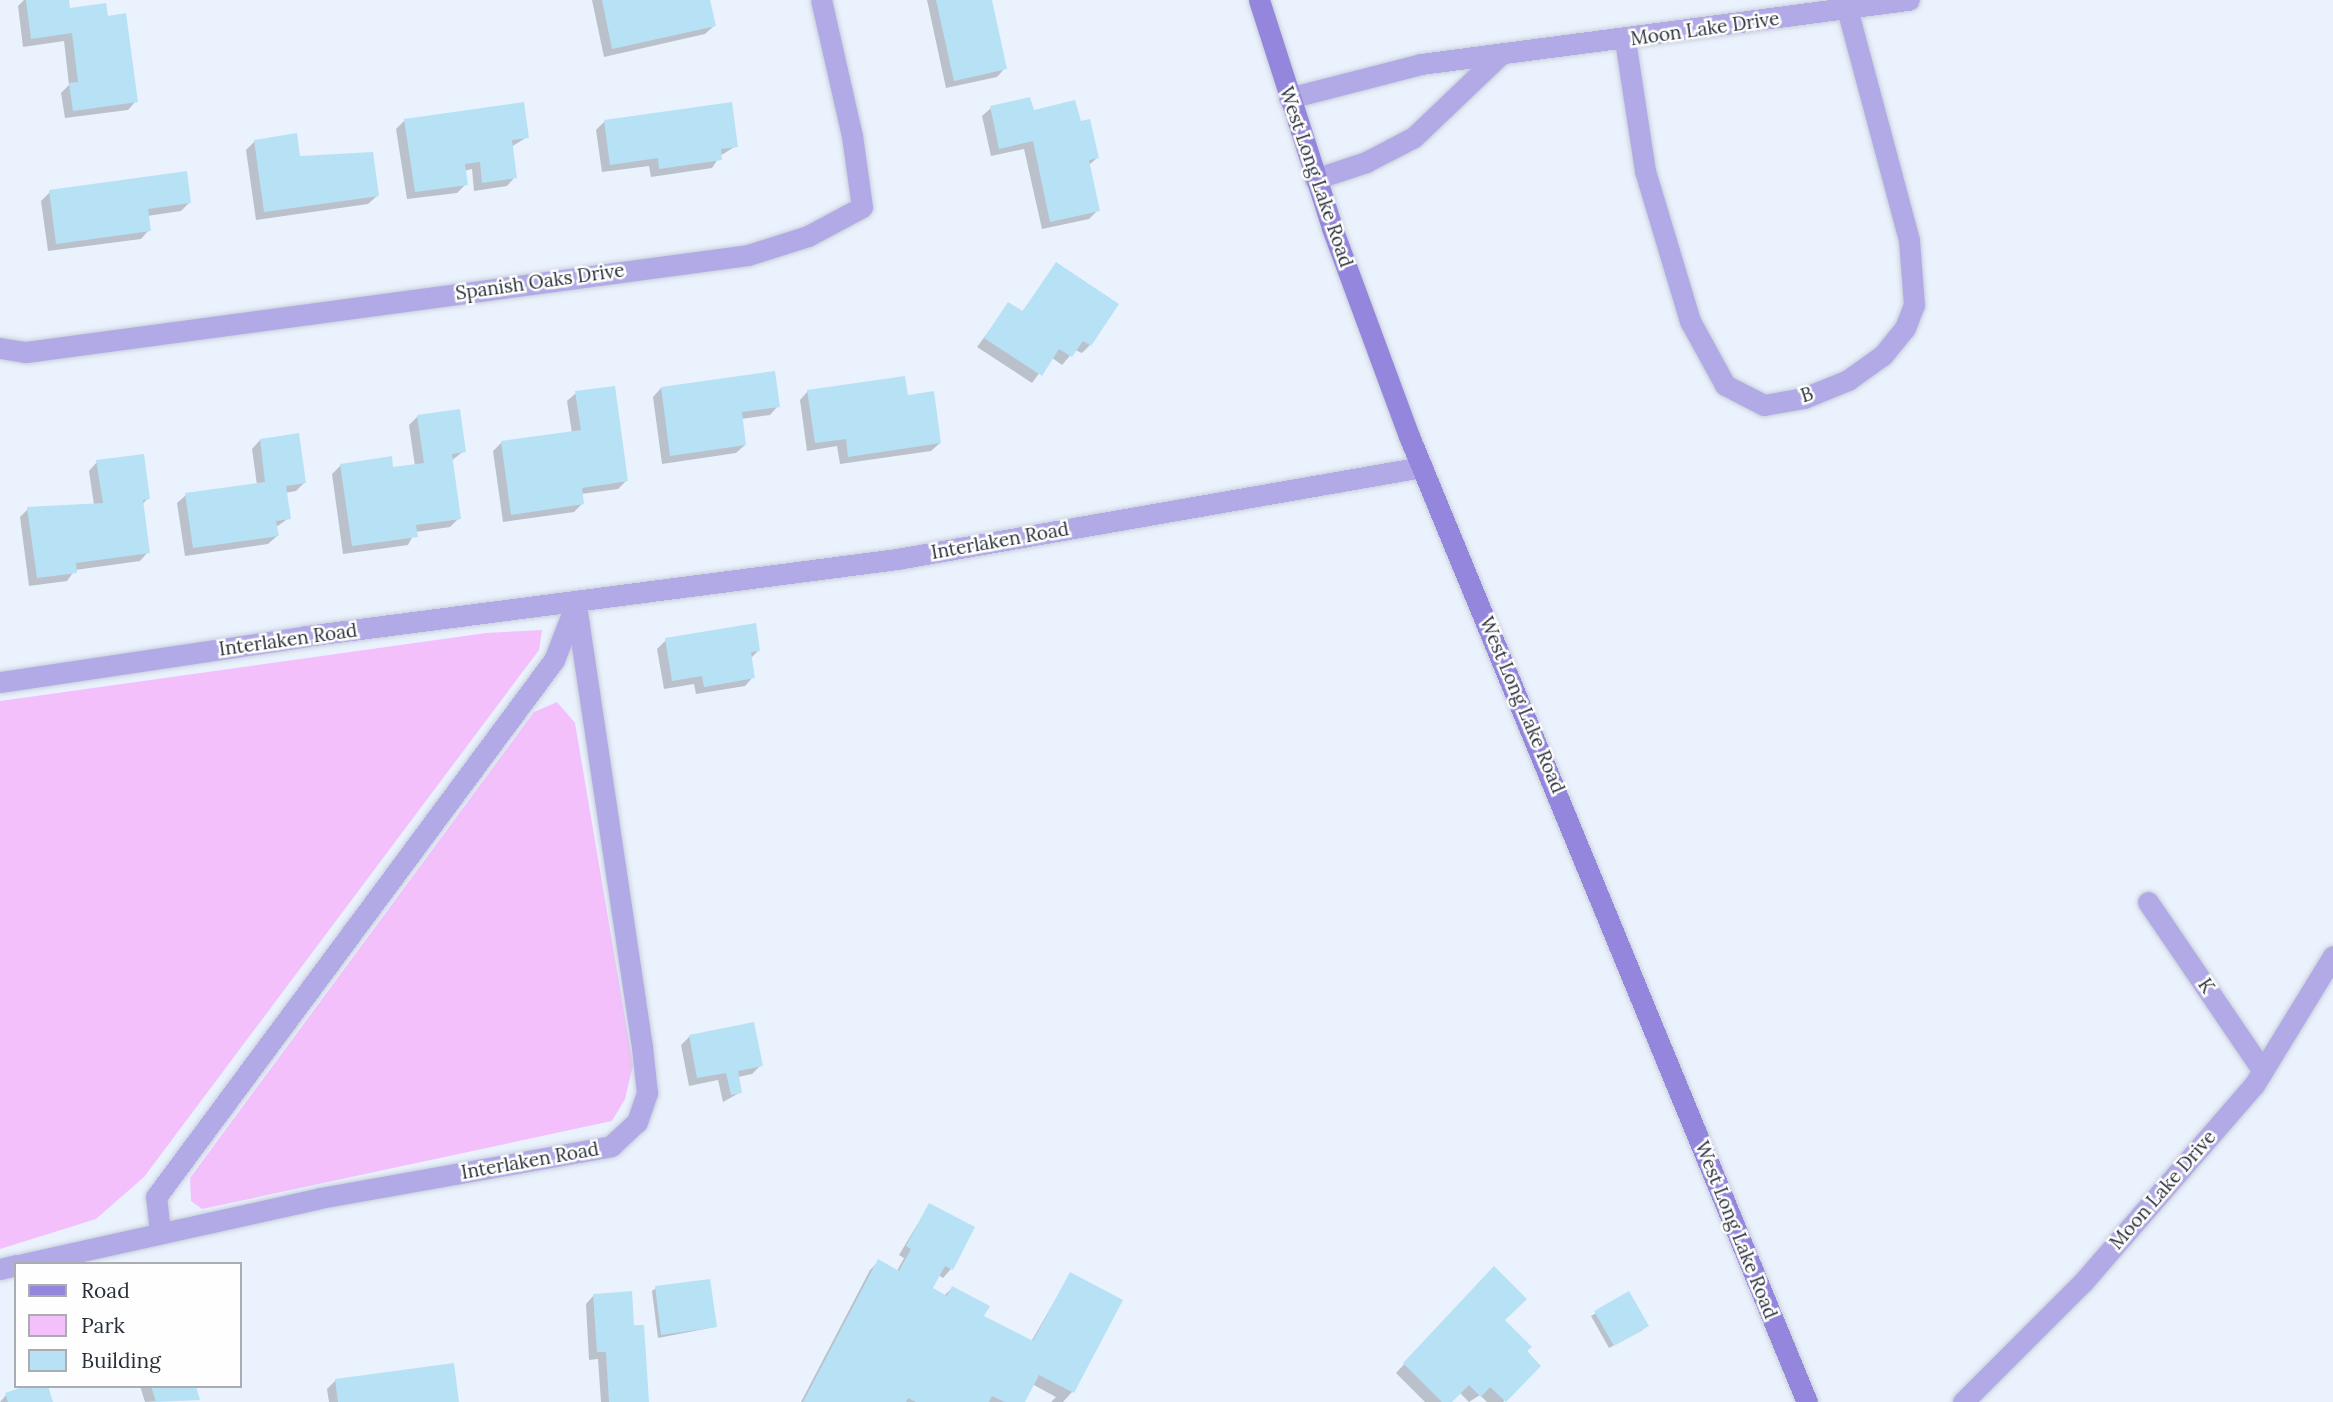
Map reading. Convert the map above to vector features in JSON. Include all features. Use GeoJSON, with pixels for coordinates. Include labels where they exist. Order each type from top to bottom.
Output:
{"type":"FeatureCollection","features":[{"type":"Feature","properties":{"kind":"main road","name":"West Long Lake Road"},"geometry":{"type":"LineString","coordinates":[[1259,0],[1315,179],[1422,467],[1807,1402]]}},
{"type":"Feature","properties":{"kind":"street","name":"Spanish Oaks Drive"},"geometry":{"type":"LineString","coordinates":[[0,348],[26,352],[748,255],[808,236],[862,208],[852,136],[821,0]]}},
{"type":"Feature","properties":{"kind":"street","name":"Moon Lake Drive"},"geometry":{"type":"LineString","coordinates":[[1289,98],[1421,64],[1626,40],[1909,0]]}},
{"type":"Feature","properties":{"kind":"street","name":"B"},"geometry":{"type":"LineString","coordinates":[[1626,40],[1645,171],[1690,321],[1725,385],[1764,405],[1804,398],[1848,380],[1884,355],[1905,328],[1914,305],[1909,240],[1847,9]]}},
{"type":"Feature","properties":{"kind":"street"},"geometry":{"type":"LineString","coordinates":[[1315,179],[1366,162],[1415,137],[1501,54]]}},
{"type":"Feature","properties":{"kind":"street","name":"Interlaken Road"},"geometry":{"type":"LineString","coordinates":[[0,682],[306,636],[576,604],[897,559],[1422,467]]}},
{"type":"Feature","properties":{"kind":"street"},"geometry":{"type":"LineString","coordinates":[[160,1233],[156,1197],[554,660],[576,604]]}},
{"type":"Feature","properties":{"kind":"street","name":"Interlaken Road"},"geometry":{"type":"LineString","coordinates":[[32,1262],[320,1198],[611,1146],[637,1122],[647,1093],[642,1046],[576,604]]}},
{"type":"Feature","properties":{"kind":"street","name":"K"},"geometry":{"type":"LineString","coordinates":[[2148,902],[2263,1070]]}},
{"type":"Feature","properties":{"kind":"street","name":"Moon Lake Drive"},"geometry":{"type":"LineString","coordinates":[[1963,1402],[2084,1281],[2263,1070],[2333,956]]}},
{"type":"Feature","properties":{"kind":"green space"},"geometry":{"type":"Polygon","coordinates":[[[542,630],[539,650],[144,1177],[96,1219],[0,1249],[0,701],[486,633],[542,630]]]}},
{"type":"Feature","properties":{"kind":"green space"},"geometry":{"type":"Polygon","coordinates":[[[557,702],[575,723],[633,1065],[625,1099],[612,1121],[202,1209],[191,1201],[190,1178],[534,712],[557,702]]]}},
{"type":"Feature","properties":{"kind":"building"},"geometry":{"type":"Polygon","coordinates":[[[26,0],[69,0],[70,8],[106,3],[108,16],[126,13],[138,102],[73,111],[69,83],[78,82],[72,33],[31,39],[26,0]]]}},
{"type":"Feature","properties":{"kind":"building"},"geometry":{"type":"Polygon","coordinates":[[[602,0],[710,0],[716,26],[612,49],[602,0]]]}},
{"type":"Feature","properties":{"kind":"building"},"geometry":{"type":"Polygon","coordinates":[[[936,0],[992,0],[1007,69],[954,81],[936,0]]]}},
{"type":"Feature","properties":{"kind":"building"},"geometry":{"type":"Polygon","coordinates":[[[1030,97],[1034,110],[1075,100],[1081,121],[1090,119],[1099,158],[1089,160],[1100,211],[1050,222],[1033,141],[999,149],[990,106],[1030,97]]]}},
{"type":"Feature","properties":{"kind":"building"},"geometry":{"type":"Polygon","coordinates":[[[524,102],[529,138],[512,140],[517,178],[482,183],[480,162],[465,164],[468,185],[415,192],[404,119],[524,102]]]}},
{"type":"Feature","properties":{"kind":"building"},"geometry":{"type":"Polygon","coordinates":[[[732,102],[738,147],[721,149],[722,160],[659,169],[658,158],[610,165],[604,120],[732,102]]]}},
{"type":"Feature","properties":{"kind":"building"},"geometry":{"type":"Polygon","coordinates":[[[297,133],[300,156],[373,152],[379,196],[264,212],[254,140],[297,133]]]}},
{"type":"Feature","properties":{"kind":"building"},"geometry":{"type":"Polygon","coordinates":[[[187,171],[191,203],[148,209],[151,231],[56,244],[49,190],[187,171]]]}},
{"type":"Feature","properties":{"kind":"building"},"geometry":{"type":"Polygon","coordinates":[[[1056,262],[1119,304],[1091,346],[1083,341],[1072,357],[1059,349],[1042,376],[984,338],[1008,302],[1023,311],[1056,262]]]}},
{"type":"Feature","properties":{"kind":"building"},"geometry":{"type":"Polygon","coordinates":[[[775,371],[780,407],[742,412],[746,445],[670,456],[661,387],[775,371]]]}},
{"type":"Feature","properties":{"kind":"building"},"geometry":{"type":"Polygon","coordinates":[[[905,376],[908,395],[934,391],[941,443],[848,457],[846,439],[815,443],[807,390],[905,376]]]}},
{"type":"Feature","properties":{"kind":"building"},"geometry":{"type":"Polygon","coordinates":[[[615,386],[628,481],[582,488],[584,504],[511,515],[501,441],[581,430],[575,391],[615,386]]]}},
{"type":"Feature","properties":{"kind":"building"},"geometry":{"type":"Polygon","coordinates":[[[460,409],[466,452],[452,454],[461,519],[416,525],[418,537],[352,546],[340,464],[392,456],[393,467],[424,463],[417,415],[460,409]]]}},
{"type":"Feature","properties":{"kind":"building"},"geometry":{"type":"Polygon","coordinates":[[[299,433],[306,483],[286,486],[291,519],[276,521],[279,536],[193,548],[185,493],[265,482],[260,439],[299,433]]]}},
{"type":"Feature","properties":{"kind":"building"},"geometry":{"type":"Polygon","coordinates":[[[144,454],[150,499],[143,500],[150,553],[76,563],[77,573],[37,578],[27,507],[103,503],[96,460],[144,454]]]}},
{"type":"Feature","properties":{"kind":"building"},"geometry":{"type":"Polygon","coordinates":[[[756,623],[760,651],[751,652],[755,678],[704,687],[702,676],[672,681],[665,638],[756,623]]]}},
{"type":"Feature","properties":{"kind":"building"},"geometry":{"type":"Polygon","coordinates":[[[754,1022],[763,1066],[738,1071],[742,1093],[731,1095],[726,1073],[697,1078],[689,1035],[754,1022]]]}},
{"type":"Feature","properties":{"kind":"building"},"geometry":{"type":"Polygon","coordinates":[[[929,1203],[975,1227],[953,1270],[945,1266],[933,1288],[947,1296],[952,1286],[990,1306],[984,1316],[1033,1341],[1070,1272],[1123,1300],[1074,1393],[1039,1375],[1025,1402],[1005,1402],[992,1396],[989,1402],[916,1402],[908,1398],[906,1402],[803,1402],[878,1259],[899,1271],[911,1249],[906,1246],[929,1203]]]}},
{"type":"Feature","properties":{"kind":"building"},"geometry":{"type":"Polygon","coordinates":[[[1494,1266],[1527,1299],[1505,1320],[1532,1347],[1527,1351],[1541,1366],[1506,1402],[1490,1387],[1481,1397],[1469,1385],[1452,1402],[1442,1402],[1403,1363],[1494,1266]]]}},
{"type":"Feature","properties":{"kind":"building"},"geometry":{"type":"Polygon","coordinates":[[[710,1279],[717,1327],[661,1335],[655,1286],[710,1279]]]}},
{"type":"Feature","properties":{"kind":"building"},"geometry":{"type":"Polygon","coordinates":[[[632,1291],[634,1325],[644,1325],[649,1402],[609,1402],[606,1352],[597,1352],[593,1294],[632,1291]]]}},
{"type":"Feature","properties":{"kind":"building"},"geometry":{"type":"Polygon","coordinates":[[[1629,1291],[1649,1326],[1614,1346],[1594,1311],[1629,1291]]]}},
{"type":"Feature","properties":{"kind":"building"},"geometry":{"type":"Polygon","coordinates":[[[454,1363],[459,1402],[338,1402],[335,1379],[454,1363]]]}},
{"type":"Feature","properties":{"kind":"building"},"geometry":{"type":"Polygon","coordinates":[[[19,1388],[49,1388],[53,1402],[8,1402],[5,1393],[19,1388]]]}},
{"type":"Feature","properties":{"kind":"building"},"geometry":{"type":"Polygon","coordinates":[[[152,1388],[197,1388],[200,1400],[156,1402],[152,1388]]]}}]}
